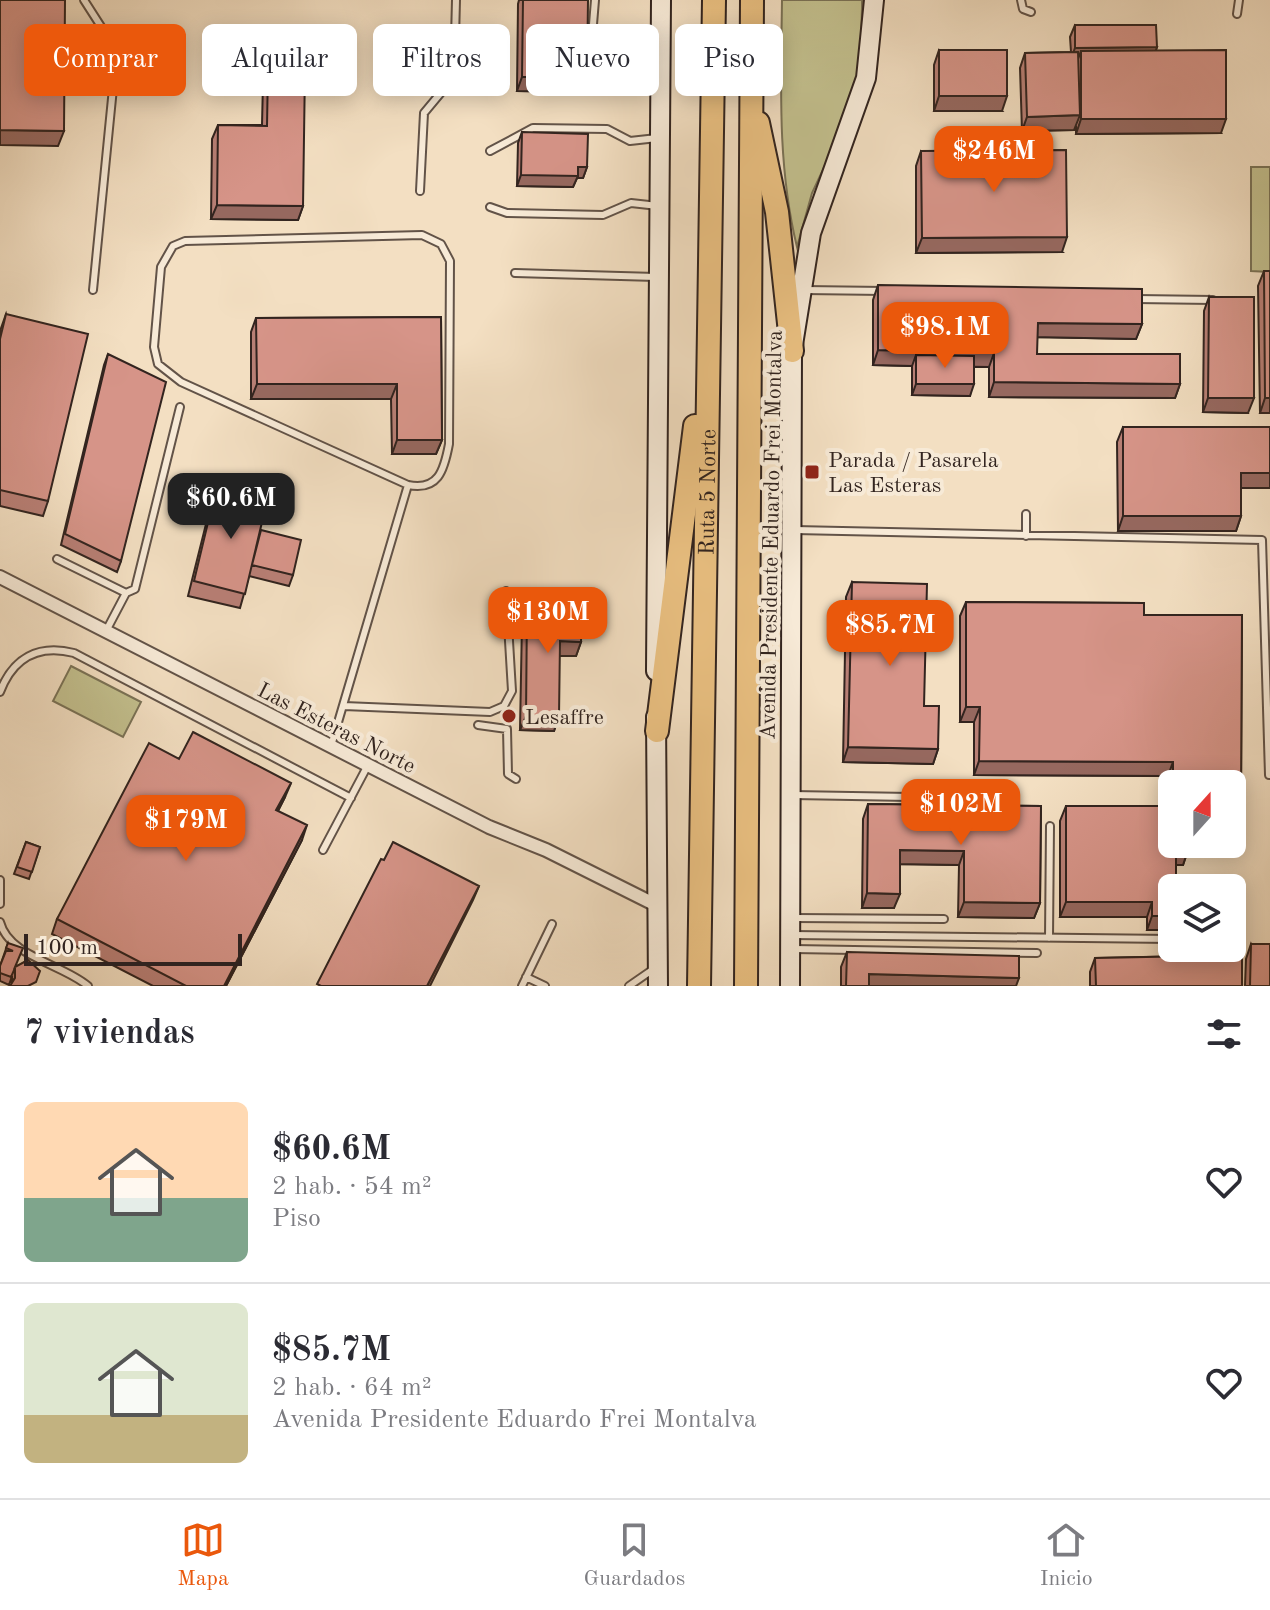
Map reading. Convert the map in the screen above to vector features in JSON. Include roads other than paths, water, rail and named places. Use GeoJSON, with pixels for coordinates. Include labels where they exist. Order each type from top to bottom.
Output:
{"type":"FeatureCollection","features":[{"type":"Feature","properties":{"kind":"highway","name":"Ruta 5 Norte"},"geometry":{"type":"LineString","coordinates":[[699,986],[703,536],[711,342],[714,0]]}},
{"type":"Feature","properties":{"kind":"highway","name":"Ruta 5 Norte"},"geometry":{"type":"LineString","coordinates":[[746,986],[752,0]]}},
{"type":"Feature","properties":{"kind":"highway"},"geometry":{"type":"LineString","coordinates":[[751,99],[769,161],[792,351]]}},
{"type":"Feature","properties":{"kind":"highway"},"geometry":{"type":"LineString","coordinates":[[657,731],[680,533],[711,342]]}},
{"type":"Feature","properties":{"kind":"main road"},"geometry":{"type":"LineString","coordinates":[[658,986],[661,0]]}},
{"type":"Feature","properties":{"kind":"main road","name":"Avenida Presidente Eduardo Frei Montalva"},"geometry":{"type":"LineString","coordinates":[[790,986],[792,351],[800,290],[817,215],[864,89],[872,40],[874,0]]}},
{"type":"Feature","properties":{"kind":"street","name":"Las Esteras Norte"},"geometry":{"type":"LineString","coordinates":[[0,577],[368,765],[658,906]]}},
{"type":"Feature","properties":{"kind":"lane"},"geometry":{"type":"LineString","coordinates":[[84,0],[109,39],[115,68],[93,290]]}},
{"type":"Feature","properties":{"kind":"lane"},"geometry":{"type":"LineString","coordinates":[[420,191],[424,113],[430,101],[454,77],[456,0]]}},
{"type":"Feature","properties":{"kind":"lane"},"geometry":{"type":"LineString","coordinates":[[593,24],[595,0]]}},
{"type":"Feature","properties":{"kind":"lane"},"geometry":{"type":"LineString","coordinates":[[1021,0],[1023,9],[1031,12]]}},
{"type":"Feature","properties":{"kind":"lane"},"geometry":{"type":"LineString","coordinates":[[1237,14],[1239,0]]}},
{"type":"Feature","properties":{"kind":"lane"},"geometry":{"type":"LineString","coordinates":[[490,151],[533,128],[607,129],[630,141],[660,138]]}},
{"type":"Feature","properties":{"kind":"lane"},"geometry":{"type":"LineString","coordinates":[[490,207],[507,213],[603,215],[631,203],[660,206]]}},
{"type":"Feature","properties":{"kind":"lane"},"geometry":{"type":"LineString","coordinates":[[422,235],[441,244],[450,261],[449,444],[445,466],[435,483],[423,488],[408,485],[168,375],[158,364],[154,347],[161,267],[173,246],[185,241],[422,235]]}},
{"type":"Feature","properties":{"kind":"lane"},"geometry":{"type":"LineString","coordinates":[[515,273],[660,277]]}},
{"type":"Feature","properties":{"kind":"lane"},"geometry":{"type":"LineString","coordinates":[[800,290],[898,291]]}},
{"type":"Feature","properties":{"kind":"lane"},"geometry":{"type":"LineString","coordinates":[[1132,299],[1215,300]]}},
{"type":"Feature","properties":{"kind":"lane"},"geometry":{"type":"LineString","coordinates":[[106,631],[126,593],[135,589],[180,407]]}},
{"type":"Feature","properties":{"kind":"lane"},"geometry":{"type":"LineString","coordinates":[[331,746],[408,485]]}},
{"type":"Feature","properties":{"kind":"lane"},"geometry":{"type":"LineString","coordinates":[[1026,514],[1026,536]]}},
{"type":"Feature","properties":{"kind":"lane"},"geometry":{"type":"LineString","coordinates":[[791,530],[1262,540],[1269,775]]}},
{"type":"Feature","properties":{"kind":"lane"},"geometry":{"type":"LineString","coordinates":[[57,559],[126,593]]}},
{"type":"Feature","properties":{"kind":"lane"},"geometry":{"type":"LineString","coordinates":[[344,706],[490,712],[504,706],[512,691],[506,591]]}},
{"type":"Feature","properties":{"kind":"lane"},"geometry":{"type":"LineString","coordinates":[[0,692],[16,664],[29,655],[43,649],[74,653],[351,798]]}},
{"type":"Feature","properties":{"kind":"lane"},"geometry":{"type":"LineString","coordinates":[[478,725],[507,729],[508,774],[516,779]]}},
{"type":"Feature","properties":{"kind":"lane"},"geometry":{"type":"LineString","coordinates":[[323,850],[368,765]]}},
{"type":"Feature","properties":{"kind":"lane"},"geometry":{"type":"LineString","coordinates":[[791,795],[969,798]]}},
{"type":"Feature","properties":{"kind":"lane"},"geometry":{"type":"LineString","coordinates":[[1049,938],[1050,826]]}},
{"type":"Feature","properties":{"kind":"lane"},"geometry":{"type":"LineString","coordinates":[[0,880],[0,904]]}},
{"type":"Feature","properties":{"kind":"lane"},"geometry":{"type":"LineString","coordinates":[[790,934],[944,919]]}},
{"type":"Feature","properties":{"kind":"lane"},"geometry":{"type":"LineString","coordinates":[[0,922],[3,932],[15,945],[88,986]]}},
{"type":"Feature","properties":{"kind":"lane"},"geometry":{"type":"LineString","coordinates":[[522,986],[552,924]]}},
{"type":"Feature","properties":{"kind":"lane"},"geometry":{"type":"LineString","coordinates":[[790,934],[1158,939]]}},
{"type":"Feature","properties":{"kind":"lane"},"geometry":{"type":"LineString","coordinates":[[790,934],[1037,953]]}},
{"type":"Feature","properties":{"kind":"lane"},"geometry":{"type":"LineString","coordinates":[[629,986],[658,966]]}},
{"type":"Feature","properties":{"kind":"lane"},"geometry":{"type":"LineString","coordinates":[[526,977],[545,986]]}},
{"type":"Feature","properties":{"kind":"place","name":"Parada / Pasarela Las Esteras"},"geometry":{"type":"Point","coordinates":[812,472]}},
{"type":"Feature","properties":{"kind":"place","name":"Lesaffre"},"geometry":{"type":"Point","coordinates":[509,716]}}]}
